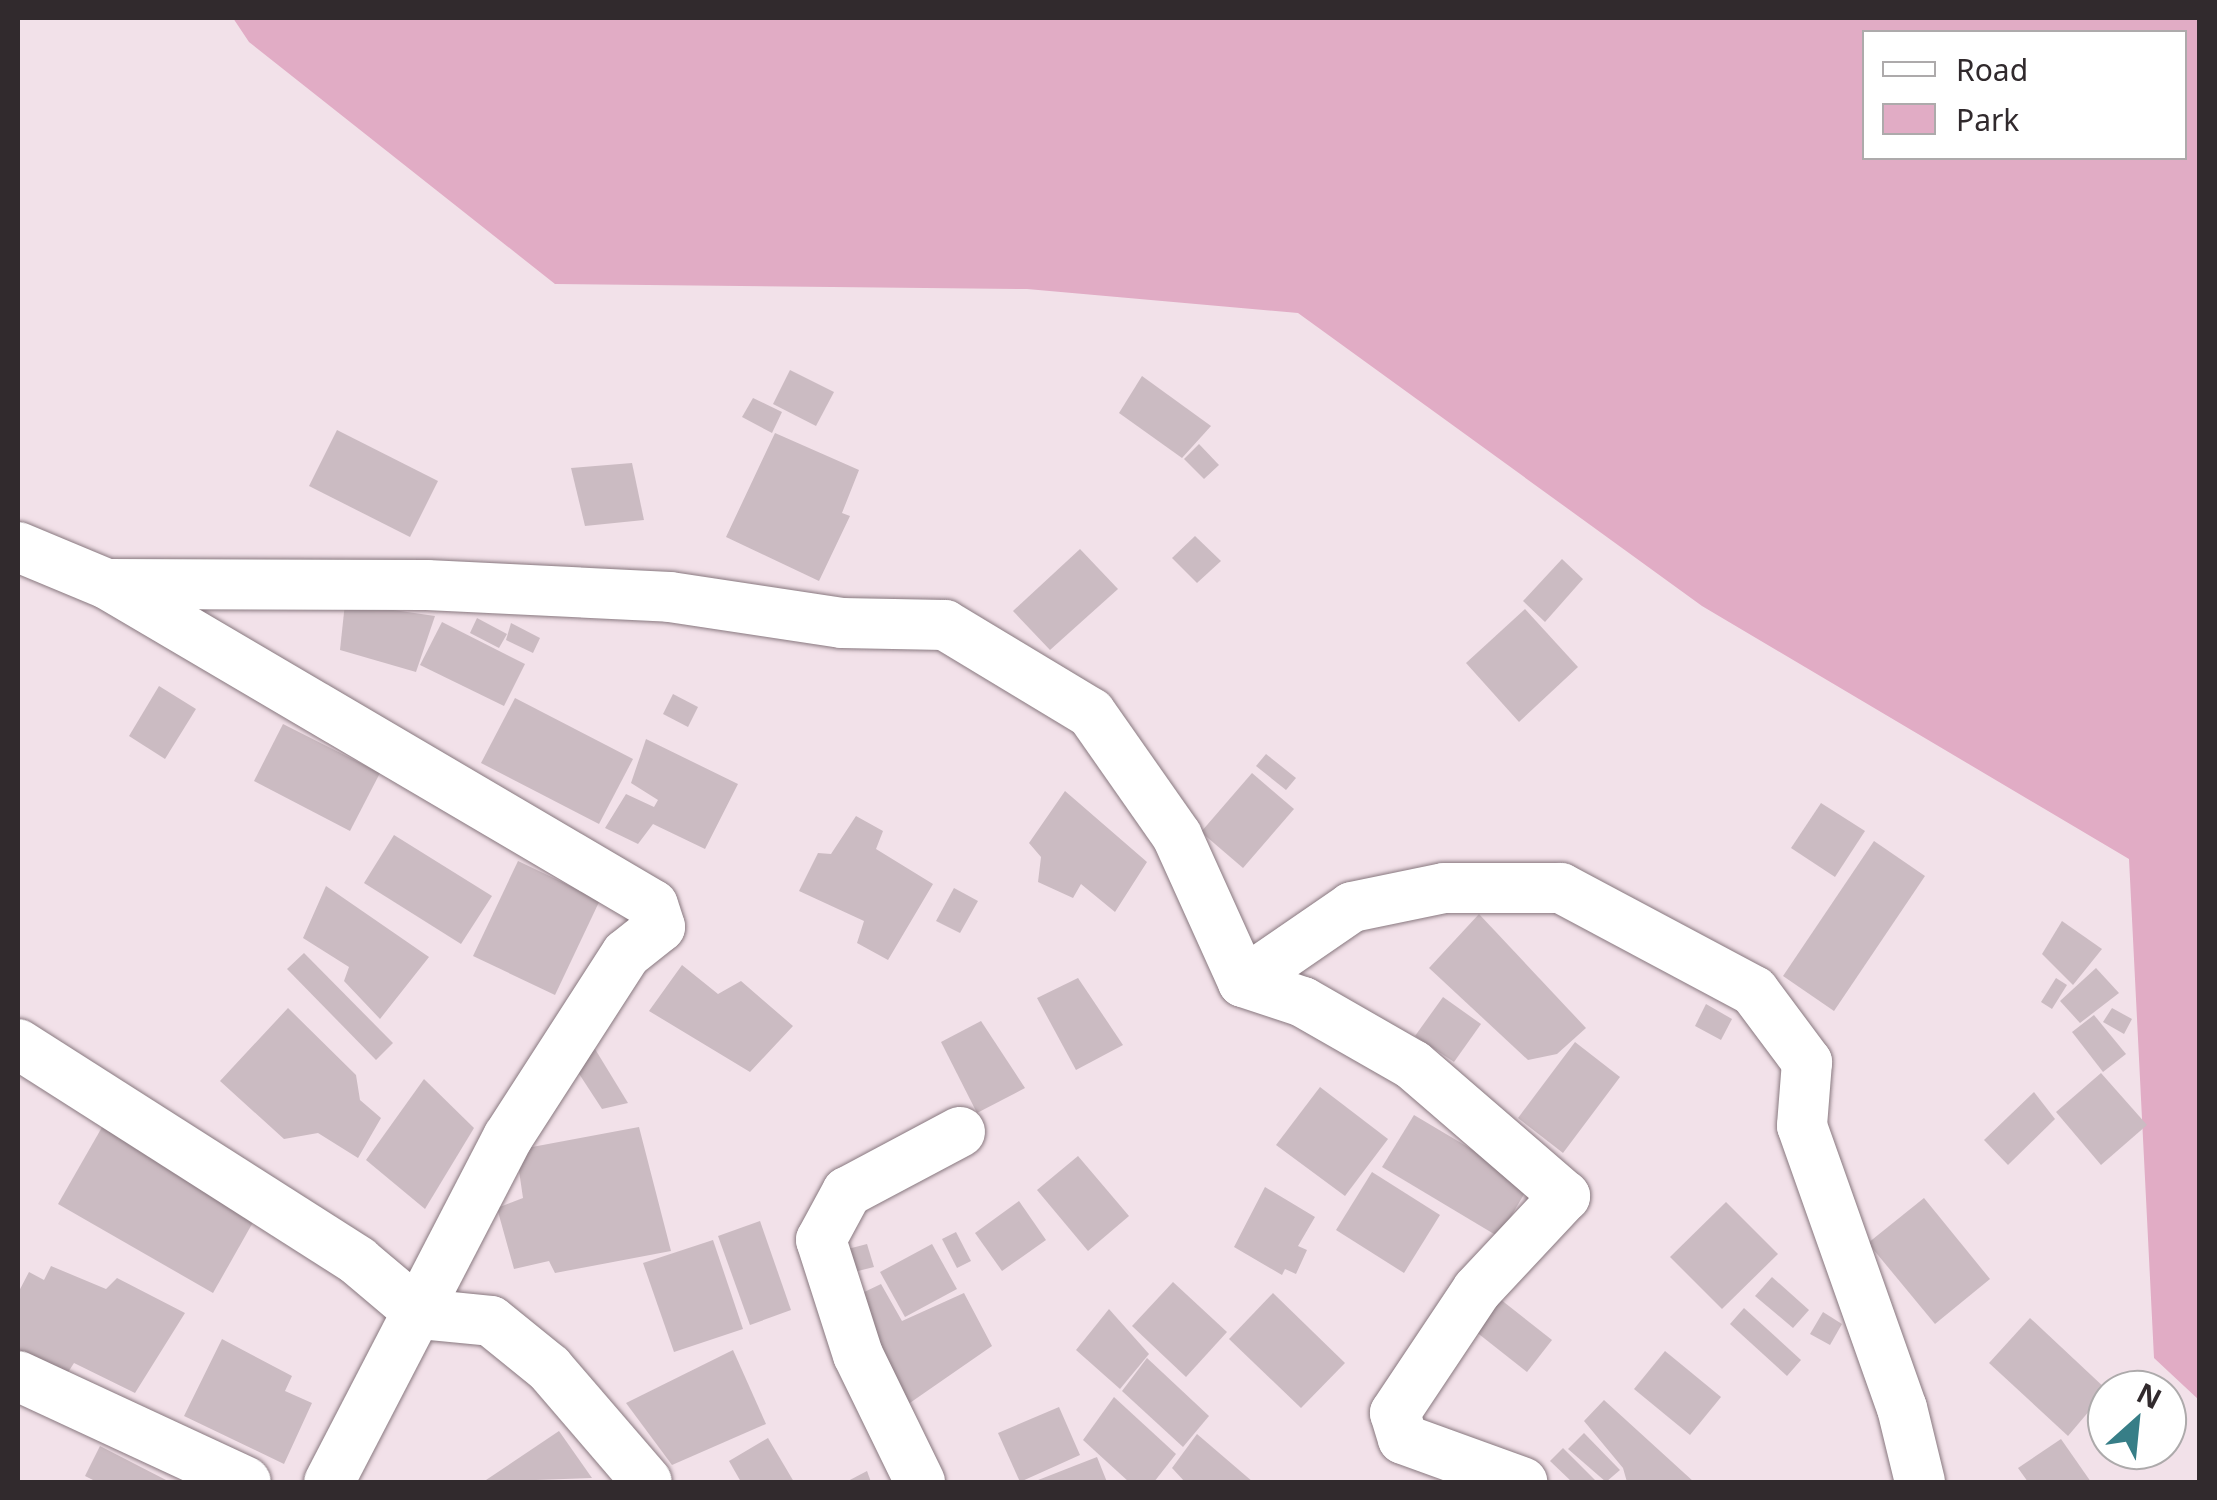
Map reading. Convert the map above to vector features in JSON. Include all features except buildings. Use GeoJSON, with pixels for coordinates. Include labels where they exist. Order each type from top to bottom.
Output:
{"type":"FeatureCollection","features":[{"type":"Feature","properties":{"kind":"street"},"geometry":{"type":"LineString","coordinates":[[18,548],[108,584],[653,905],[660,928],[626,954],[533,1096],[422,1314],[329,1482]]}},
{"type":"Feature","properties":{"kind":"street"},"geometry":{"type":"LineString","coordinates":[[108,584],[427,585],[670,596],[842,623],[945,625],[1090,713],[1177,836],[1243,982],[1303,1002],[1413,1065],[1564,1196],[1476,1290],[1395,1413],[1403,1439],[1522,1482]]}},
{"type":"Feature","properties":{"kind":"street"},"geometry":{"type":"LineString","coordinates":[[1243,982],[1352,907],[1444,888],[1561,888],[1754,991],[1807,1062],[1802,1126],[1902,1408],[1920,1482]]}},
{"type":"Feature","properties":{"kind":"street"},"geometry":{"type":"LineString","coordinates":[[18,1044],[358,1261],[422,1314],[491,1321],[549,1368],[647,1482]]}},
{"type":"Feature","properties":{"kind":"street"},"geometry":{"type":"LineString","coordinates":[[920,1482],[858,1355],[821,1240],[847,1192],[960,1132]]}},
{"type":"Feature","properties":{"kind":"street"},"geometry":{"type":"LineString","coordinates":[[18,1376],[246,1482]]}},
{"type":"Feature","properties":{"kind":"green space"},"geometry":{"type":"Polygon","coordinates":[[[233,18],[2199,18],[2199,1400],[2187,1389],[2187,1370],[2167,1370],[2154,1358],[2129,859],[1702,606],[1298,313],[1027,289],[555,284],[249,42],[233,18]]]}}]}
